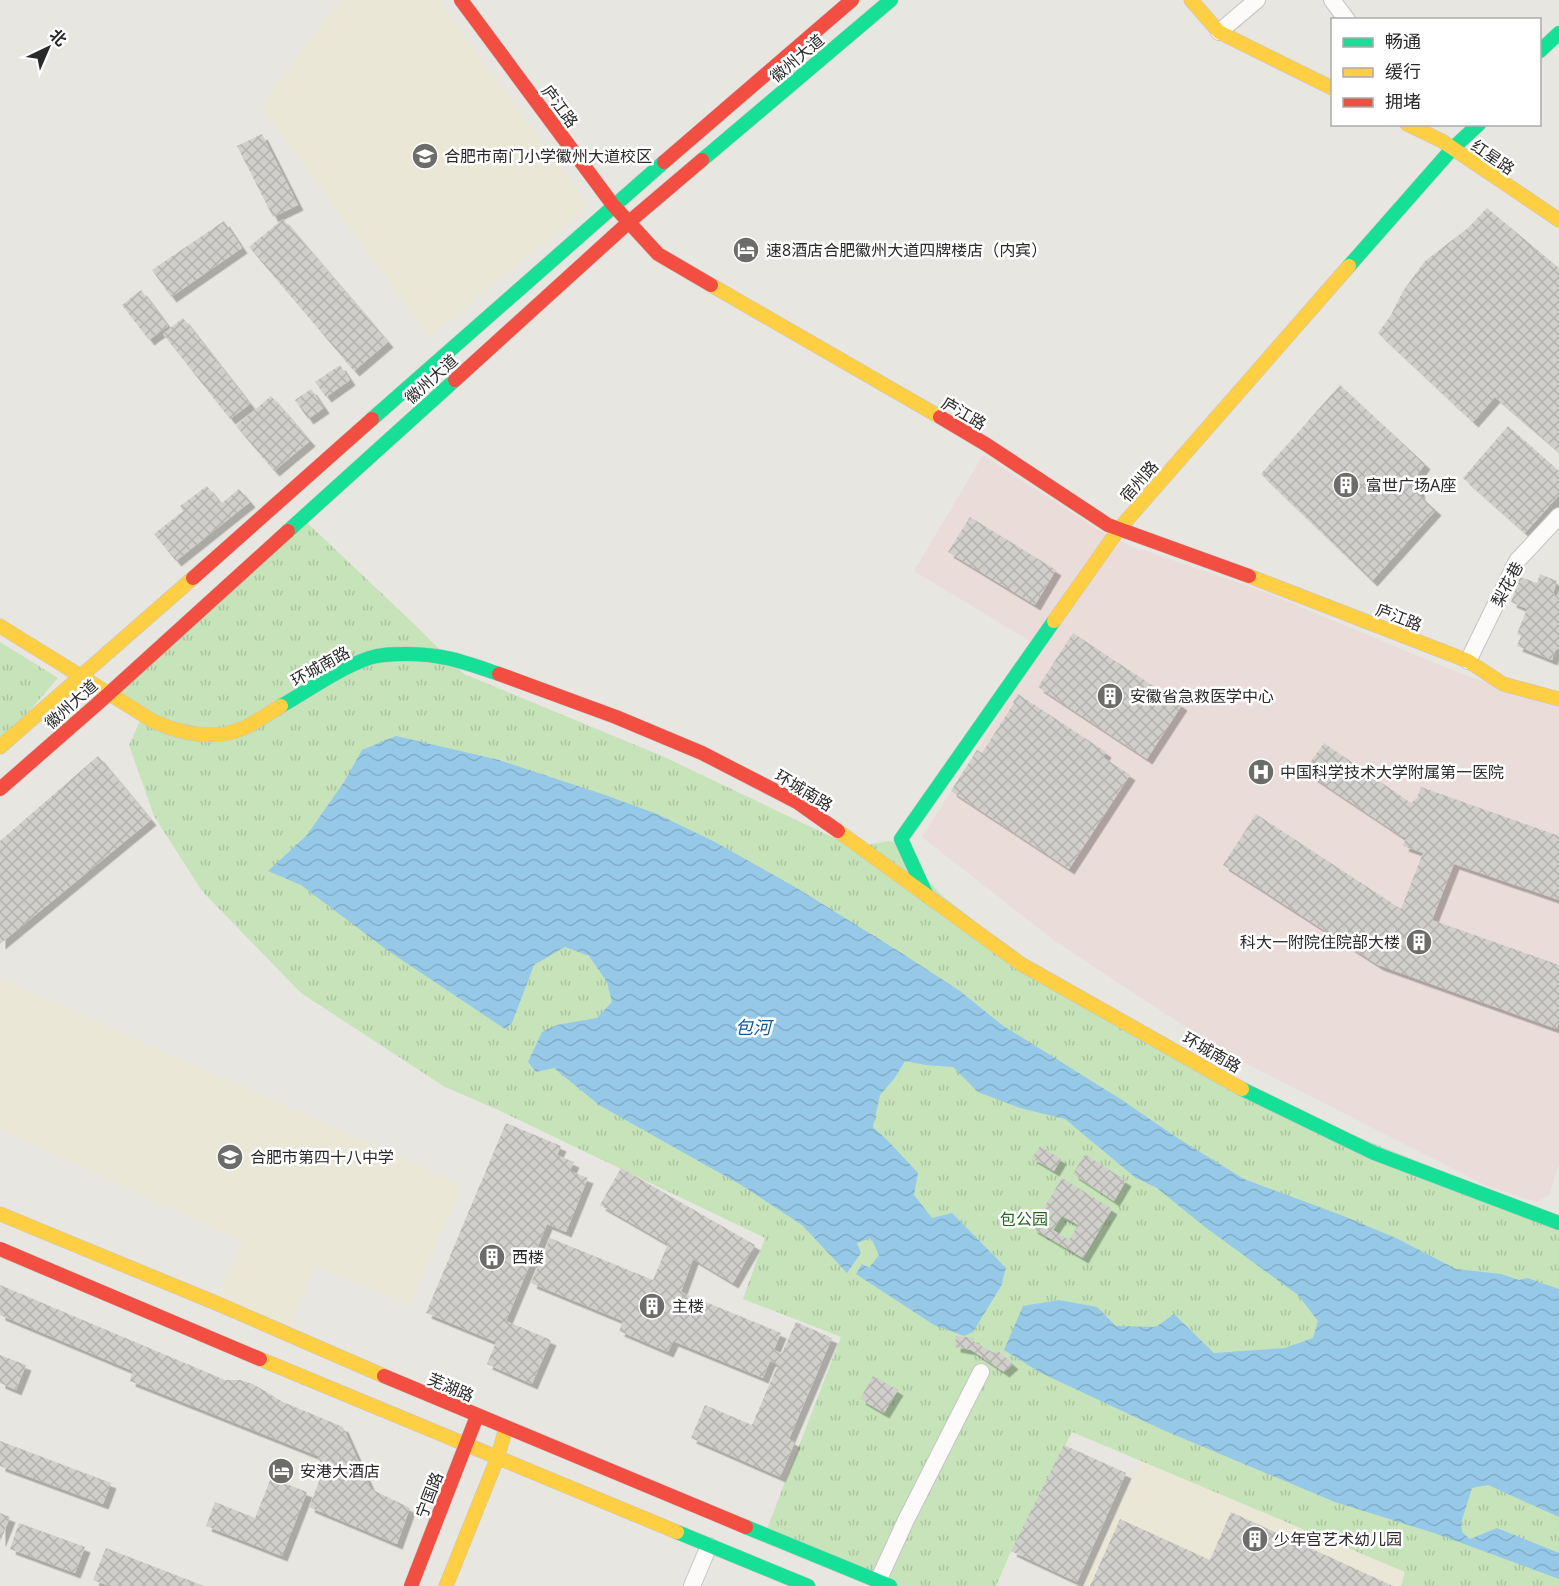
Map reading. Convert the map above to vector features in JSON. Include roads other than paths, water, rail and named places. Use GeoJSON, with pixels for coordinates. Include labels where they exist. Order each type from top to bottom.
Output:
{"type":"FeatureCollection","features":[{"type":"Feature","properties":{"kind":"main road","name":"庐江路"},"geometry":{"type":"LineString","coordinates":[[461,0],[613,205],[658,254],[987,445],[1114,527],[1257,579],[1468,661],[1503,684],[1559,699]]}},
{"type":"Feature","properties":{"kind":"main road","name":"徽州大道"},"geometry":{"type":"LineString","coordinates":[[0,747],[613,205],[852,0]]}},
{"type":"Feature","properties":{"kind":"main road","name":"徽州大道"},"geometry":{"type":"LineString","coordinates":[[0,789],[629,222],[891,0]]}},
{"type":"Feature","properties":{"kind":"main road"},"geometry":{"type":"LineString","coordinates":[[1191,0],[1219,32],[1331,88]]}},
{"type":"Feature","properties":{"kind":"main road"},"geometry":{"type":"LineString","coordinates":[[1541,58],[1559,33]]}},
{"type":"Feature","properties":{"kind":"main road"},"geometry":{"type":"LineString","coordinates":[[1541,58],[1559,49]]}},
{"type":"Feature","properties":{"kind":"main road","name":"红星路"},"geometry":{"type":"LineString","coordinates":[[1411,126],[1447,146],[1559,220]]}},
{"type":"Feature","properties":{"kind":"main road","name":"宿州路"},"geometry":{"type":"LineString","coordinates":[[863,848],[885,842],[1114,527],[1447,146],[1459,126]]}},
{"type":"Feature","properties":{"kind":"main road","name":"宿州路"},"geometry":{"type":"LineString","coordinates":[[1447,146],[1476,126]]}},
{"type":"Feature","properties":{"kind":"main road","name":"宿州路"},"geometry":{"type":"LineString","coordinates":[[928,898],[901,839],[1114,527]]}},
{"type":"Feature","properties":{"kind":"main road","name":"环城南路"},"geometry":{"type":"LineString","coordinates":[[0,626],[108,694],[153,721],[173,730],[219,736],[244,728],[339,672],[369,658],[386,654],[453,658],[616,717],[702,753],[797,802],[1021,964],[1262,1100],[1374,1153],[1559,1223]]}},
{"type":"Feature","properties":{"kind":"main road","name":"芜湖路"},"geometry":{"type":"LineString","coordinates":[[0,1214],[216,1303],[477,1416],[884,1583]]}},
{"type":"Feature","properties":{"kind":"main road"},"geometry":{"type":"LineString","coordinates":[[1537,1215],[1559,1214]]}},
{"type":"Feature","properties":{"kind":"main road"},"geometry":{"type":"LineString","coordinates":[[0,1250],[497,1459],[808,1586]]}},
{"type":"Feature","properties":{"kind":"main road","name":"宁国路"},"geometry":{"type":"LineString","coordinates":[[411,1586],[477,1416]]}},
{"type":"Feature","properties":{"kind":"main road"},"geometry":{"type":"LineString","coordinates":[[446,1586],[497,1459],[506,1428]]}},
{"type":"Feature","properties":{"kind":"street"},"geometry":{"type":"LineString","coordinates":[[1219,32],[1257,0]]}},
{"type":"Feature","properties":{"kind":"street"},"geometry":{"type":"LineString","coordinates":[[1332,0],[1346,18]]}},
{"type":"Feature","properties":{"kind":"street"},"geometry":{"type":"LineString","coordinates":[[1430,126],[1447,146]]}},
{"type":"Feature","properties":{"kind":"street","name":"梨花巷"},"geometry":{"type":"LineString","coordinates":[[1468,661],[1517,561],[1559,516]]}},
{"type":"Feature","properties":{"kind":"street"},"geometry":{"type":"LineString","coordinates":[[884,1583],[906,1520],[981,1372]]}},
{"type":"Feature","properties":{"kind":"street"},"geometry":{"type":"LineString","coordinates":[[692,1586],[709,1546]]}},
{"type":"Feature","properties":{"kind":"water","name":"包河"},"geometry":{"type":"Polygon","coordinates":[[[396,736],[499,760],[657,814],[713,841],[795,887],[903,954],[960,991],[1002,1025],[1244,1179],[1396,1238],[1456,1269],[1501,1274],[1519,1280],[1527,1278],[1559,1289],[1559,1517],[1488,1485],[1472,1488],[1461,1523],[1462,1532],[1470,1539],[1497,1528],[1559,1553],[1559,1579],[1437,1534],[1335,1502],[1163,1430],[1041,1373],[1004,1350],[1023,1306],[1059,1300],[1097,1307],[1116,1326],[1156,1327],[1174,1314],[1214,1353],[1285,1348],[1313,1338],[1318,1321],[1298,1295],[1205,1227],[1157,1188],[1136,1178],[1065,1119],[1020,1108],[978,1092],[953,1067],[905,1061],[894,1079],[880,1095],[873,1127],[918,1173],[914,1195],[932,1218],[952,1213],[1006,1268],[1001,1286],[973,1332],[964,1336],[934,1325],[856,1274],[862,1264],[869,1268],[879,1255],[871,1238],[857,1243],[861,1253],[847,1273],[802,1225],[741,1185],[599,1105],[554,1068],[536,1072],[528,1062],[542,1032],[557,1025],[597,1018],[612,1002],[607,982],[589,956],[565,947],[534,965],[512,1023],[505,1029],[387,950],[301,885],[268,871],[307,835],[344,782],[362,750],[396,736]]]}},
{"type":"Feature","properties":{"kind":"place","name":"合肥市南门小学徽州大道校区"},"geometry":{"type":"Point","coordinates":[425,156]}},
{"type":"Feature","properties":{"kind":"place","name":"速8酒店合肥徽州大道四牌楼店（内宾）"},"geometry":{"type":"Point","coordinates":[746,250]}},
{"type":"Feature","properties":{"kind":"place","name":"富世广场A座"},"geometry":{"type":"Point","coordinates":[1346,485]}},
{"type":"Feature","properties":{"kind":"place","name":"安徽省急救医学中心"},"geometry":{"type":"Point","coordinates":[1110,696]}},
{"type":"Feature","properties":{"kind":"place","name":"中国科学技术大学附属第一医院"},"geometry":{"type":"Point","coordinates":[1261,772]}},
{"type":"Feature","properties":{"kind":"place","name":"科大一附院住院部大楼"},"geometry":{"type":"Point","coordinates":[1419,942]}},
{"type":"Feature","properties":{"kind":"place","name":"合肥市第四十八中学"},"geometry":{"type":"Point","coordinates":[230,1157]}},
{"type":"Feature","properties":{"kind":"place","name":"西楼"},"geometry":{"type":"Point","coordinates":[492,1257]}},
{"type":"Feature","properties":{"kind":"place","name":"主楼"},"geometry":{"type":"Point","coordinates":[652,1306]}},
{"type":"Feature","properties":{"kind":"place","name":"安港大酒店"},"geometry":{"type":"Point","coordinates":[281,1471]}},
{"type":"Feature","properties":{"kind":"place","name":"少年宫艺术幼儿园"},"geometry":{"type":"Point","coordinates":[1255,1539]}},
{"type":"Feature","properties":{"kind":"park label","name":"包公园"},"geometry":{"type":"Point","coordinates":[1024,1219]}}]}
